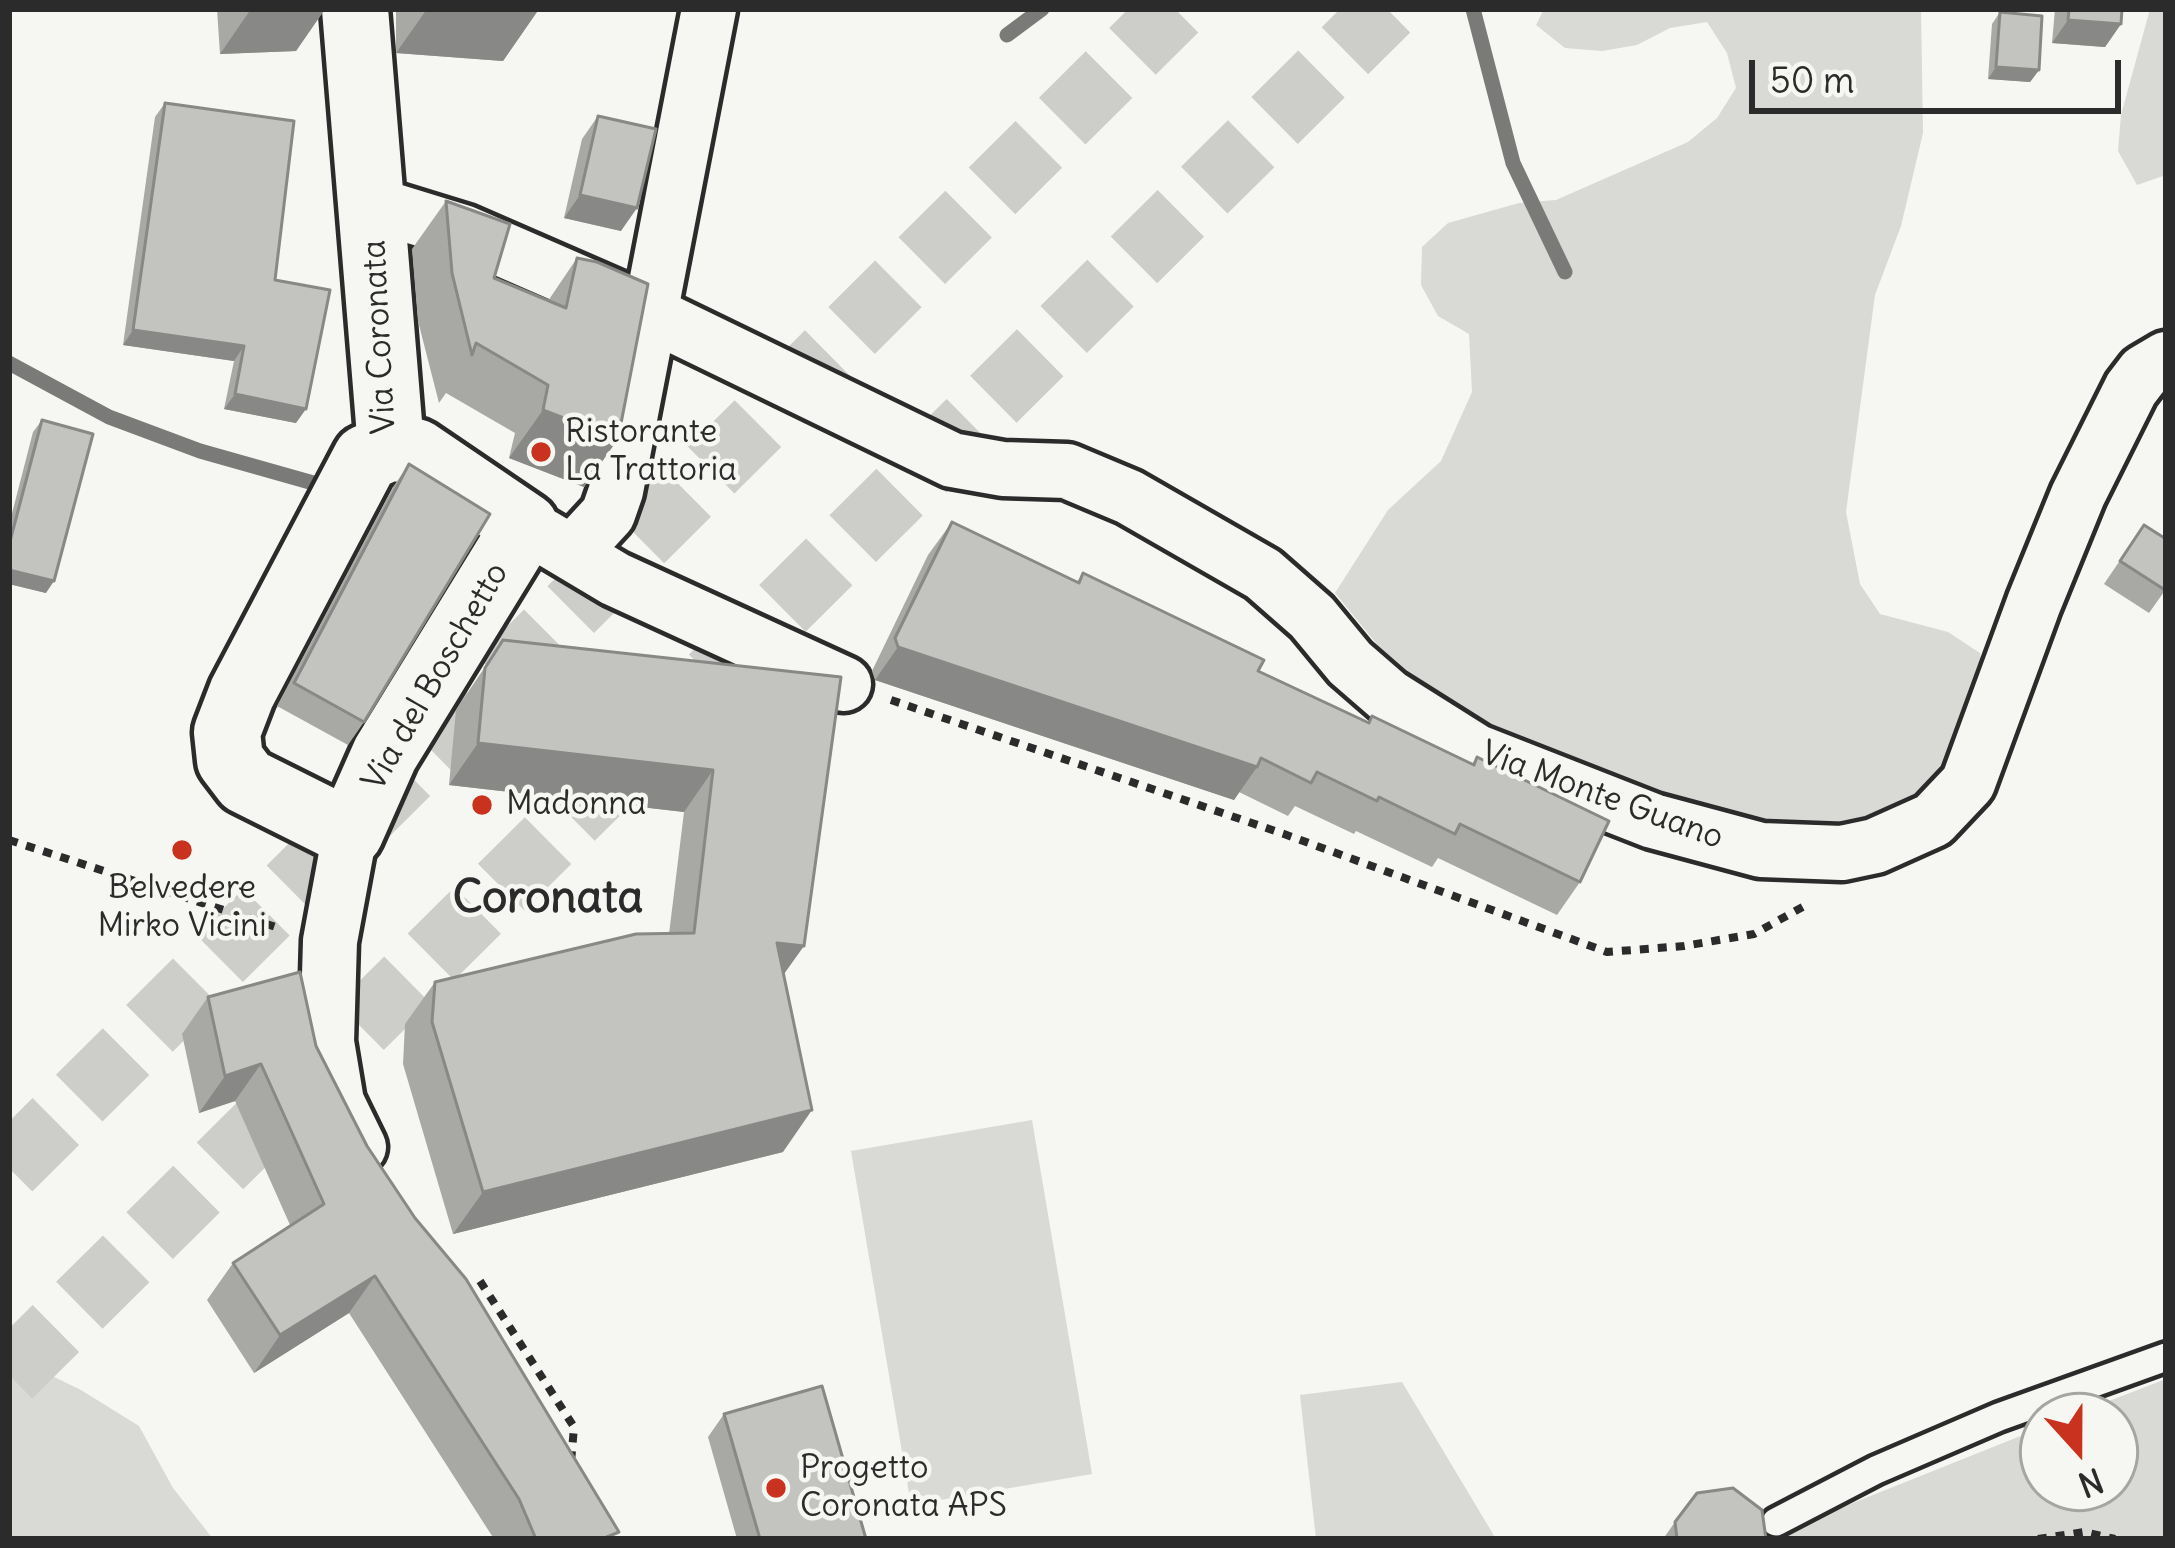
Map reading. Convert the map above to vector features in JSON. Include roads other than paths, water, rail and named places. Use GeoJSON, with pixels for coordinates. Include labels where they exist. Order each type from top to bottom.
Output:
{"type":"FeatureCollection","features":[{"type":"Feature","properties":{"kind":"street","name":"Via Coronata"},"geometry":{"type":"LineString","coordinates":[[350,832],[246,781],[230,760],[227,732],[242,693],[366,458],[391,447],[355,9]]}},
{"type":"Feature","properties":{"kind":"street"},"geometry":{"type":"LineString","coordinates":[[549,539],[608,514],[616,491],[709,9]]}},
{"type":"Feature","properties":{"kind":"street","name":"Via Monte Guano"},"geometry":{"type":"LineString","coordinates":[[372,204],[463,232],[649,313],[952,460],[1003,470],[1067,471],[1166,516],[1263,574],[1388,696],[1477,752],[1653,821],[1761,850],[1842,854],[1904,835],[1933,820],[1968,783],[2078,495],[2131,389],[2144,372],[2166,359]]}},
{"type":"Feature","properties":{"kind":"street"},"geometry":{"type":"LineString","coordinates":[[391,447],[416,452],[616,579],[844,684]]}},
{"type":"Feature","properties":{"kind":"street","name":"Via del Boschetto"},"geometry":{"type":"LineString","coordinates":[[381,1186],[338,1102],[327,1042],[330,940],[350,832],[385,754],[549,539]]}},
{"type":"Feature","properties":{"kind":"lane"},"geometry":{"type":"LineString","coordinates":[[1776,1522],[1876,1470],[1999,1417],[2166,1357]]}},
{"type":"Feature","properties":{"kind":"waterway"},"geometry":{"type":"LineString","coordinates":[[1007,35],[1042,9]]}},
{"type":"Feature","properties":{"kind":"waterway"},"geometry":{"type":"LineString","coordinates":[[1473,9],[1513,163],[1565,272]]}},
{"type":"Feature","properties":{"kind":"waterway"},"geometry":{"type":"LineString","coordinates":[[9,363],[109,417],[200,451],[331,488]]}},
{"type":"Feature","properties":{"kind":"tunnel"},"geometry":{"type":"LineString","coordinates":[[9,1168],[1175,9]]}},
{"type":"Feature","properties":{"kind":"tunnel"},"geometry":{"type":"LineString","coordinates":[[9,1375],[1387,9]]}},
{"type":"Feature","properties":{"kind":"place","name":"Ristorante La Trattoria"},"geometry":{"type":"Point","coordinates":[541,452]}},
{"type":"Feature","properties":{"kind":"place","name":"Madonna"},"geometry":{"type":"Point","coordinates":[482,805]}},
{"type":"Feature","properties":{"kind":"place","name":"Belvedere Mirko Vicini"},"geometry":{"type":"Point","coordinates":[182,850]}},
{"type":"Feature","properties":{"kind":"place","name":"Progetto Coronata APS"},"geometry":{"type":"Point","coordinates":[776,1488]}},
{"type":"Feature","properties":{"kind":"district","name":"Coronata"},"geometry":{"type":"Point","coordinates":[548,899]}}]}
